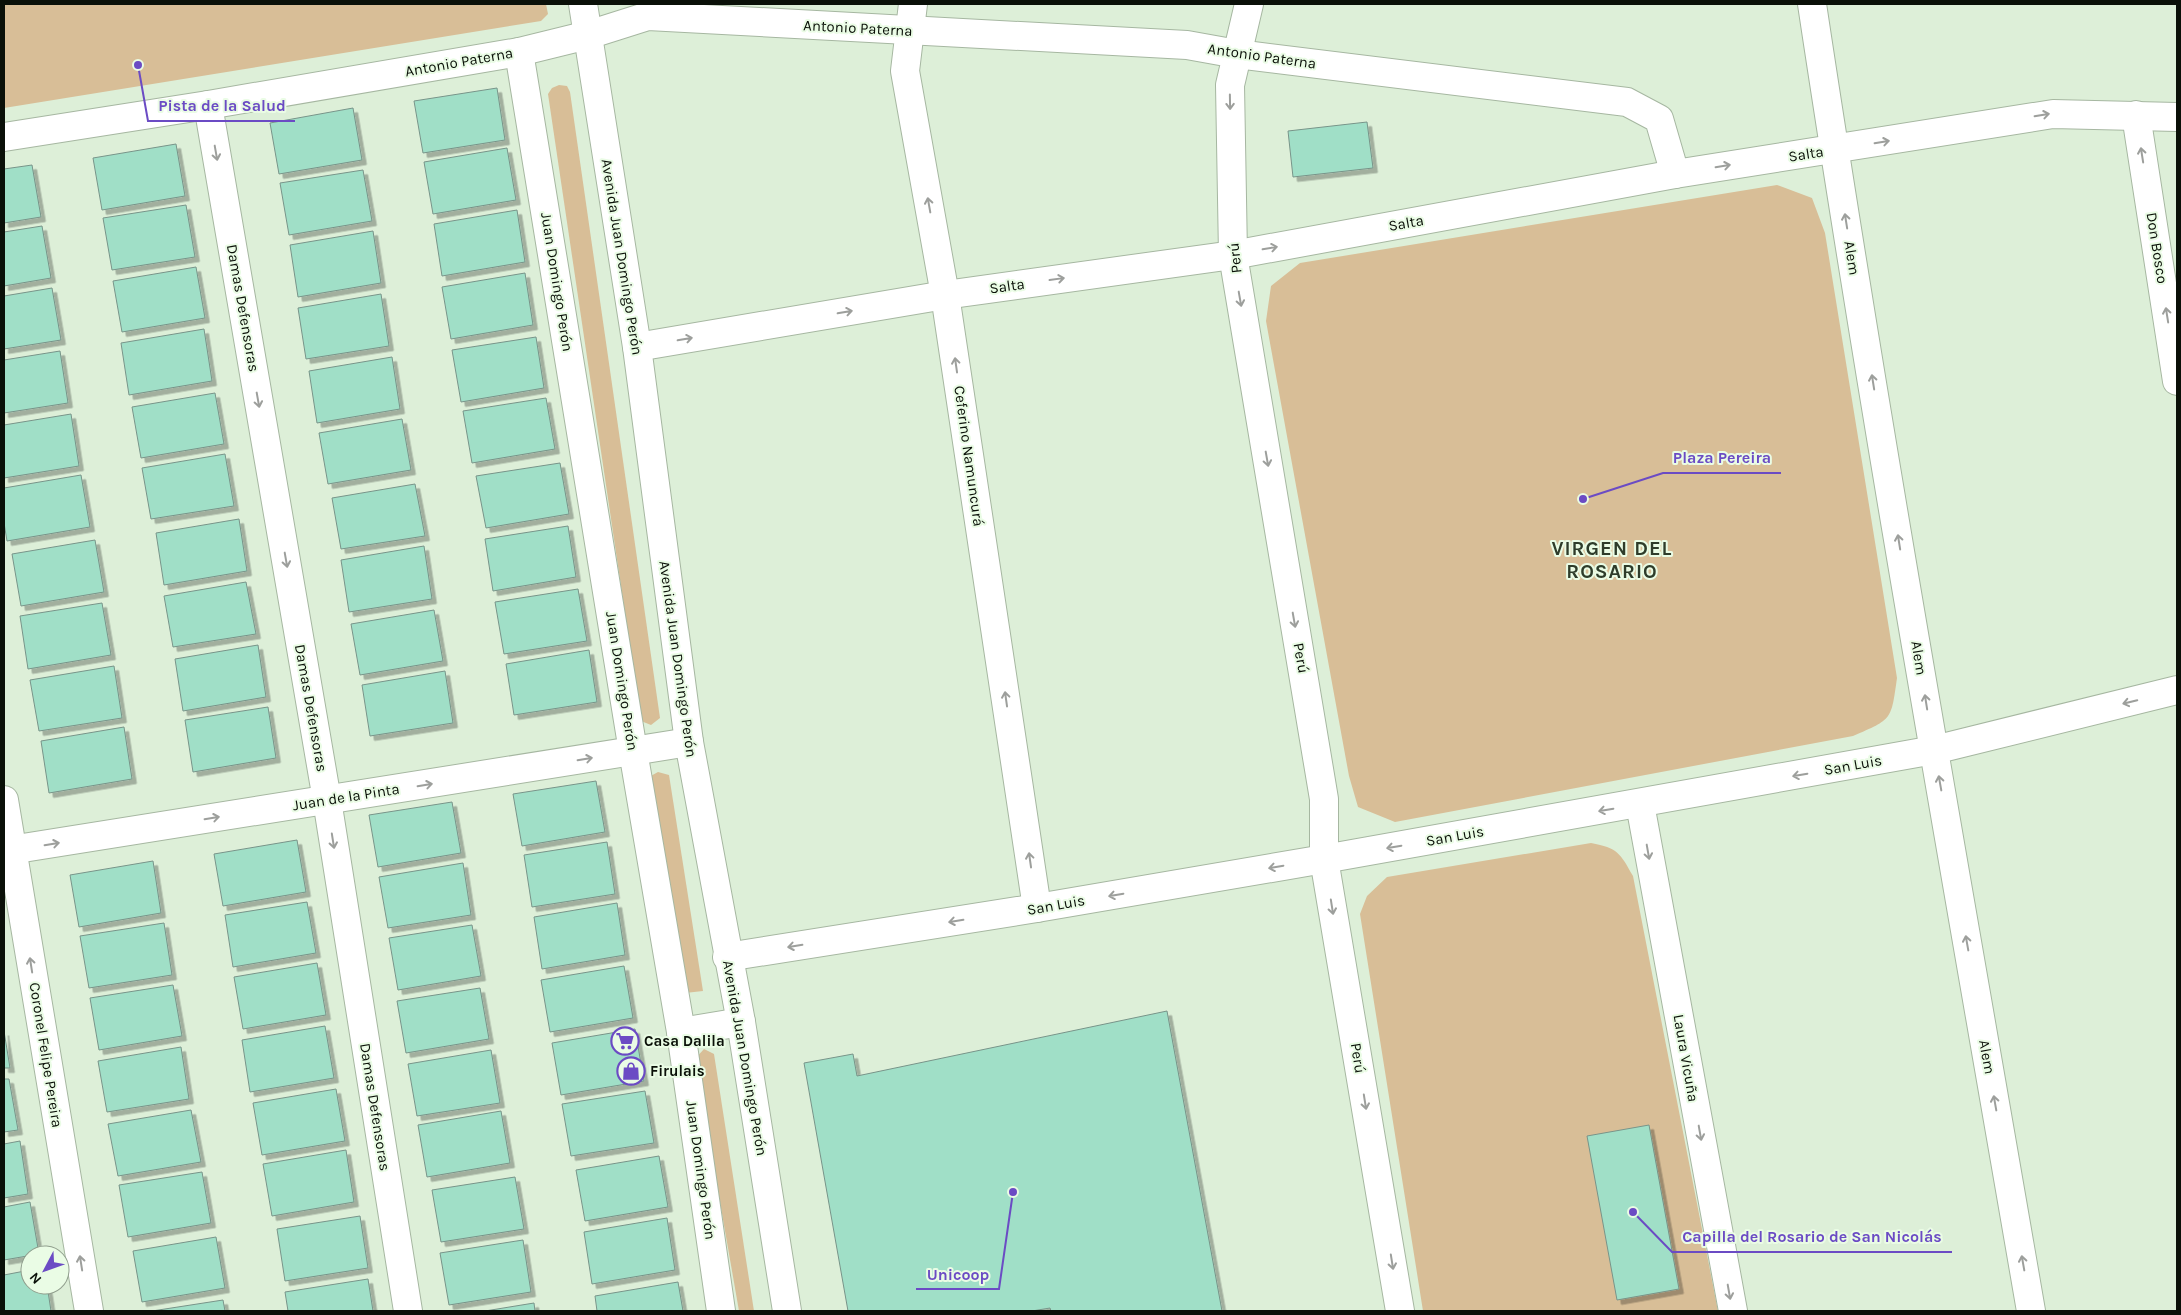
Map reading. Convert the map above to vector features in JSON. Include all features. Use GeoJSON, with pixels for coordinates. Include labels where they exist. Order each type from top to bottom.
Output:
{"type":"FeatureCollection","features":[{"type":"Feature","properties":{"kind":"street","name":"Avenida Juan Domingo Perón"},"geometry":{"type":"LineString","coordinates":[[583,4],[637,348],[689,742],[727,957],[741,1022],[787,1311]]}},
{"type":"Feature","properties":{"kind":"street","name":"Ceferino Namuncurá"},"geometry":{"type":"LineString","coordinates":[[913,4],[905,71],[945,295],[1037,908]]}},
{"type":"Feature","properties":{"kind":"street","name":"Perú"},"geometry":{"type":"LineString","coordinates":[[1249,4],[1230,85],[1233,255],[1324,799],[1324,859],[1400,1311]]}},
{"type":"Feature","properties":{"kind":"street","name":"Alem"},"geometry":{"type":"LineString","coordinates":[[1812,4],[1834,150],[1934,750],[2031,1311]]}},
{"type":"Feature","properties":{"kind":"street","name":"Antonio Paterna"},"geometry":{"type":"LineString","coordinates":[[4,137],[208,105],[519,52],[588,35],[648,16],[1188,45],[1237,54],[1627,102],[1659,119],[1675,174]]}},
{"type":"Feature","properties":{"kind":"street","name":"Juan Domingo Perón"},"geometry":{"type":"LineString","coordinates":[[519,52],[633,751],[681,1032],[721,1311]]}},
{"type":"Feature","properties":{"kind":"street","name":"Damas Defensoras"},"geometry":{"type":"LineString","coordinates":[[208,105],[327,800],[408,1311]]}},
{"type":"Feature","properties":{"kind":"street","name":"Salta"},"geometry":{"type":"LineString","coordinates":[[637,348],[945,295],[1233,255],[1675,174],[2053,114],[2177,117]]}},
{"type":"Feature","properties":{"kind":"street","name":"Don Bosco"},"geometry":{"type":"LineString","coordinates":[[2136,115],[2177,381]]}},
{"type":"Feature","properties":{"kind":"street","name":"San Luis"},"geometry":{"type":"LineString","coordinates":[[727,957],[1037,908],[1324,859],[1934,750],[2177,690]]}},
{"type":"Feature","properties":{"kind":"street","name":"Juan de la Pinta"},"geometry":{"type":"LineString","coordinates":[[8,851],[689,742]]}},
{"type":"Feature","properties":{"kind":"street","name":"Coronel Felipe Pereira"},"geometry":{"type":"LineString","coordinates":[[4,800],[8,851],[89,1311]]}},
{"type":"Feature","properties":{"kind":"street","name":"Laura Vicuña"},"geometry":{"type":"LineString","coordinates":[[1640,804],[1733,1311]]}},
{"type":"Feature","properties":{"kind":"street"},"geometry":{"type":"LineString","coordinates":[[681,1032],[741,1022]]}},
{"type":"Feature","properties":{"kind":"shaded area"},"geometry":{"type":"Polygon","coordinates":[[[4,4],[546,4],[548,14],[541,21],[4,108],[4,4]]]}},
{"type":"Feature","properties":{"kind":"shaded area"},"geometry":{"type":"Polygon","coordinates":[[[559,85],[567,86],[570,92],[660,718],[651,725],[641,721],[548,94],[552,88],[559,85]]]}},
{"type":"Feature","properties":{"kind":"shaded area"},"geometry":{"type":"Polygon","coordinates":[[[1777,185],[1812,198],[1825,233],[1897,678],[1893,702],[1888,716],[1876,726],[1853,736],[1395,822],[1358,807],[1349,776],[1266,321],[1271,286],[1300,263],[1777,185]]]}},
{"type":"Feature","properties":{"kind":"shaded area"},"geometry":{"type":"Polygon","coordinates":[[[658,772],[669,775],[703,991],[685,993],[649,777],[658,772]]]}},
{"type":"Feature","properties":{"kind":"shaded area"},"geometry":{"type":"Polygon","coordinates":[[[1591,843],[1607,847],[1617,853],[1633,876],[1718,1311],[1423,1311],[1360,914],[1367,896],[1387,877],[1591,843]]]}},
{"type":"Feature","properties":{"kind":"shaded area"},"geometry":{"type":"Polygon","coordinates":[[[704,1049],[714,1054],[754,1311],[739,1311],[695,1059],[704,1049]]]}},
{"type":"Feature","properties":{"kind":"building"},"geometry":{"type":"Polygon","coordinates":[[[497,88],[505,140],[423,153],[414,101],[497,88]]]}},
{"type":"Feature","properties":{"kind":"building"},"geometry":{"type":"Polygon","coordinates":[[[353,108],[362,160],[279,174],[270,123],[353,108]]]}},
{"type":"Feature","properties":{"kind":"building"},"geometry":{"type":"Polygon","coordinates":[[[1367,122],[1373,168],[1293,177],[1288,131],[1367,122]]]}},
{"type":"Feature","properties":{"kind":"building"},"geometry":{"type":"Polygon","coordinates":[[[176,144],[185,196],[102,210],[93,158],[176,144]]]}},
{"type":"Feature","properties":{"kind":"building"},"geometry":{"type":"Polygon","coordinates":[[[507,148],[516,200],[433,214],[424,162],[507,148]]]}},
{"type":"Feature","properties":{"kind":"building"},"geometry":{"type":"Polygon","coordinates":[[[32,165],[41,217],[4,223],[4,169],[32,165]]]}},
{"type":"Feature","properties":{"kind":"building"},"geometry":{"type":"Polygon","coordinates":[[[363,170],[372,221],[289,235],[280,183],[363,170]]]}},
{"type":"Feature","properties":{"kind":"building"},"geometry":{"type":"Polygon","coordinates":[[[186,205],[195,257],[112,270],[103,218],[186,205]]]}},
{"type":"Feature","properties":{"kind":"building"},"geometry":{"type":"Polygon","coordinates":[[[517,210],[525,262],[442,276],[434,224],[517,210]]]}},
{"type":"Feature","properties":{"kind":"building"},"geometry":{"type":"Polygon","coordinates":[[[42,226],[51,278],[4,286],[4,232],[42,226]]]}},
{"type":"Feature","properties":{"kind":"building"},"geometry":{"type":"Polygon","coordinates":[[[373,231],[381,283],[298,297],[290,245],[373,231]]]}},
{"type":"Feature","properties":{"kind":"building"},"geometry":{"type":"Polygon","coordinates":[[[196,267],[205,318],[122,332],[113,281],[196,267]]]}},
{"type":"Feature","properties":{"kind":"building"},"geometry":{"type":"Polygon","coordinates":[[[525,273],[533,325],[451,339],[442,287],[525,273]]]}},
{"type":"Feature","properties":{"kind":"building"},"geometry":{"type":"Polygon","coordinates":[[[52,288],[61,340],[4,349],[4,296],[52,288]]]}},
{"type":"Feature","properties":{"kind":"building"},"geometry":{"type":"Polygon","coordinates":[[[381,294],[389,346],[306,359],[298,308],[381,294]]]}},
{"type":"Feature","properties":{"kind":"building"},"geometry":{"type":"Polygon","coordinates":[[[204,329],[212,381],[129,395],[121,343],[204,329]]]}},
{"type":"Feature","properties":{"kind":"building"},"geometry":{"type":"Polygon","coordinates":[[[536,337],[544,388],[461,402],[452,350],[536,337]]]}},
{"type":"Feature","properties":{"kind":"building"},"geometry":{"type":"Polygon","coordinates":[[[60,351],[68,403],[4,413],[4,360],[60,351]]]}},
{"type":"Feature","properties":{"kind":"building"},"geometry":{"type":"Polygon","coordinates":[[[392,357],[400,409],[317,423],[309,371],[392,357]]]}},
{"type":"Feature","properties":{"kind":"building"},"geometry":{"type":"Polygon","coordinates":[[[215,393],[224,444],[141,458],[132,407],[215,393]]]}},
{"type":"Feature","properties":{"kind":"building"},"geometry":{"type":"Polygon","coordinates":[[[546,398],[555,449],[472,463],[463,411],[546,398]]]}},
{"type":"Feature","properties":{"kind":"building"},"geometry":{"type":"Polygon","coordinates":[[[71,414],[79,466],[4,478],[4,425],[71,414]]]}},
{"type":"Feature","properties":{"kind":"building"},"geometry":{"type":"Polygon","coordinates":[[[402,419],[411,470],[328,484],[319,433],[402,419]]]}},
{"type":"Feature","properties":{"kind":"building"},"geometry":{"type":"Polygon","coordinates":[[[225,454],[234,506],[151,519],[142,468],[225,454]]]}},
{"type":"Feature","properties":{"kind":"building"},"geometry":{"type":"Polygon","coordinates":[[[560,463],[569,514],[486,528],[476,476],[560,463]]]}},
{"type":"Feature","properties":{"kind":"building"},"geometry":{"type":"Polygon","coordinates":[[[81,475],[90,527],[7,541],[4,523],[4,488],[81,475]]]}},
{"type":"Feature","properties":{"kind":"building"},"geometry":{"type":"Polygon","coordinates":[[[415,484],[425,536],[341,549],[332,498],[415,484]]]}},
{"type":"Feature","properties":{"kind":"building"},"geometry":{"type":"Polygon","coordinates":[[[239,519],[247,571],[164,585],[156,533],[239,519]]]}},
{"type":"Feature","properties":{"kind":"building"},"geometry":{"type":"Polygon","coordinates":[[[568,526],[576,577],[493,591],[485,539],[568,526]]]}},
{"type":"Feature","properties":{"kind":"building"},"geometry":{"type":"Polygon","coordinates":[[[95,540],[104,592],[21,606],[12,554],[95,540]]]}},
{"type":"Feature","properties":{"kind":"building"},"geometry":{"type":"Polygon","coordinates":[[[424,546],[432,599],[349,612],[341,560],[424,546]]]}},
{"type":"Feature","properties":{"kind":"building"},"geometry":{"type":"Polygon","coordinates":[[[246,582],[256,634],[173,647],[164,596],[246,582]]]}},
{"type":"Feature","properties":{"kind":"building"},"geometry":{"type":"Polygon","coordinates":[[[578,589],[587,641],[504,654],[495,602],[578,589]]]}},
{"type":"Feature","properties":{"kind":"building"},"geometry":{"type":"Polygon","coordinates":[[[102,603],[111,655],[28,669],[20,616],[102,603]]]}},
{"type":"Feature","properties":{"kind":"building"},"geometry":{"type":"Polygon","coordinates":[[[434,610],[443,661],[360,675],[351,624],[434,610]]]}},
{"type":"Feature","properties":{"kind":"building"},"geometry":{"type":"Polygon","coordinates":[[[258,645],[266,697],[183,711],[175,659],[258,645]]]}},
{"type":"Feature","properties":{"kind":"building"},"geometry":{"type":"Polygon","coordinates":[[[589,650],[597,702],[514,715],[506,664],[589,650]]]}},
{"type":"Feature","properties":{"kind":"building"},"geometry":{"type":"Polygon","coordinates":[[[114,666],[122,718],[39,731],[30,680],[114,666]]]}},
{"type":"Feature","properties":{"kind":"building"},"geometry":{"type":"Polygon","coordinates":[[[445,671],[453,723],[370,736],[362,685],[445,671]]]}},
{"type":"Feature","properties":{"kind":"building"},"geometry":{"type":"Polygon","coordinates":[[[268,707],[276,758],[193,772],[185,720],[268,707]]]}},
{"type":"Feature","properties":{"kind":"building"},"geometry":{"type":"Polygon","coordinates":[[[124,727],[132,779],[49,793],[41,741],[124,727]]]}},
{"type":"Feature","properties":{"kind":"building"},"geometry":{"type":"Polygon","coordinates":[[[596,781],[605,832],[522,846],[513,794],[596,781]]]}},
{"type":"Feature","properties":{"kind":"building"},"geometry":{"type":"Polygon","coordinates":[[[452,802],[461,853],[378,867],[369,815],[452,802]]]}},
{"type":"Feature","properties":{"kind":"building"},"geometry":{"type":"Polygon","coordinates":[[[297,840],[306,892],[223,906],[214,854],[297,840]]]}},
{"type":"Feature","properties":{"kind":"building"},"geometry":{"type":"Polygon","coordinates":[[[607,842],[615,894],[532,907],[524,855],[607,842]]]}},
{"type":"Feature","properties":{"kind":"building"},"geometry":{"type":"Polygon","coordinates":[[[153,861],[161,913],[79,927],[70,875],[153,861]]]}},
{"type":"Feature","properties":{"kind":"building"},"geometry":{"type":"Polygon","coordinates":[[[463,863],[471,915],[388,928],[379,877],[463,863]]]}},
{"type":"Feature","properties":{"kind":"building"},"geometry":{"type":"Polygon","coordinates":[[[307,902],[316,953],[233,967],[225,915],[307,902]]]}},
{"type":"Feature","properties":{"kind":"building"},"geometry":{"type":"Polygon","coordinates":[[[617,903],[625,955],[542,969],[534,917],[617,903]]]}},
{"type":"Feature","properties":{"kind":"building"},"geometry":{"type":"Polygon","coordinates":[[[164,923],[172,975],[89,988],[80,936],[164,923]]]}},
{"type":"Feature","properties":{"kind":"building"},"geometry":{"type":"Polygon","coordinates":[[[472,925],[481,976],[398,990],[389,938],[472,925]]]}},
{"type":"Feature","properties":{"kind":"building"},"geometry":{"type":"Polygon","coordinates":[[[317,963],[326,1015],[243,1029],[234,977],[317,963]]]}},
{"type":"Feature","properties":{"kind":"building"},"geometry":{"type":"Polygon","coordinates":[[[624,966],[633,1018],[550,1032],[541,980],[624,966]]]}},
{"type":"Feature","properties":{"kind":"building"},"geometry":{"type":"Polygon","coordinates":[[[173,985],[182,1036],[99,1050],[90,998],[173,985]]]}},
{"type":"Feature","properties":{"kind":"building"},"geometry":{"type":"Polygon","coordinates":[[[480,988],[489,1039],[406,1053],[397,1001],[480,988]]]}},
{"type":"Feature","properties":{"kind":"building"},"geometry":{"type":"Polygon","coordinates":[[[1167,1011],[1222,1311],[1051,1311],[1050,1308],[1032,1311],[848,1311],[804,1063],[853,1054],[857,1076],[1167,1011]]]}},
{"type":"Feature","properties":{"kind":"building"},"geometry":{"type":"Polygon","coordinates":[[[325,1026],[334,1078],[250,1092],[242,1040],[325,1026]]]}},
{"type":"Feature","properties":{"kind":"building"},"geometry":{"type":"Polygon","coordinates":[[[635,1029],[644,1081],[561,1095],[552,1043],[635,1029]]]}},
{"type":"Feature","properties":{"kind":"building"},"geometry":{"type":"Polygon","coordinates":[[[4,1031],[10,1068],[4,1068],[4,1031]]]}},
{"type":"Feature","properties":{"kind":"building"},"geometry":{"type":"Polygon","coordinates":[[[181,1047],[189,1099],[107,1112],[98,1061],[181,1047]]]}},
{"type":"Feature","properties":{"kind":"building"},"geometry":{"type":"Polygon","coordinates":[[[491,1050],[500,1103],[417,1116],[408,1064],[491,1050]]]}},
{"type":"Feature","properties":{"kind":"building"},"geometry":{"type":"Polygon","coordinates":[[[4,1079],[9,1079],[18,1130],[4,1132],[4,1079]]]}},
{"type":"Feature","properties":{"kind":"building"},"geometry":{"type":"Polygon","coordinates":[[[336,1089],[345,1141],[262,1155],[253,1103],[336,1089]]]}},
{"type":"Feature","properties":{"kind":"building"},"geometry":{"type":"Polygon","coordinates":[[[645,1091],[654,1143],[571,1156],[562,1104],[645,1091]]]}},
{"type":"Feature","properties":{"kind":"building"},"geometry":{"type":"Polygon","coordinates":[[[191,1110],[201,1162],[118,1176],[108,1124],[191,1110]]]}},
{"type":"Feature","properties":{"kind":"building"},"geometry":{"type":"Polygon","coordinates":[[[501,1111],[510,1163],[427,1177],[418,1125],[501,1111]]]}},
{"type":"Feature","properties":{"kind":"building"},"geometry":{"type":"Polygon","coordinates":[[[1649,1125],[1679,1289],[1617,1300],[1587,1136],[1649,1125]]]}},
{"type":"Feature","properties":{"kind":"building"},"geometry":{"type":"Polygon","coordinates":[[[20,1141],[28,1194],[4,1198],[4,1144],[20,1141]]]}},
{"type":"Feature","properties":{"kind":"building"},"geometry":{"type":"Polygon","coordinates":[[[346,1150],[354,1202],[272,1216],[263,1164],[346,1150]]]}},
{"type":"Feature","properties":{"kind":"building"},"geometry":{"type":"Polygon","coordinates":[[[659,1156],[668,1207],[585,1221],[576,1170],[659,1156]]]}},
{"type":"Feature","properties":{"kind":"building"},"geometry":{"type":"Polygon","coordinates":[[[202,1172],[211,1223],[128,1237],[119,1185],[202,1172]]]}},
{"type":"Feature","properties":{"kind":"building"},"geometry":{"type":"Polygon","coordinates":[[[515,1177],[524,1229],[441,1242],[432,1190],[515,1177]]]}},
{"type":"Feature","properties":{"kind":"building"},"geometry":{"type":"Polygon","coordinates":[[[30,1202],[37,1245],[20,1245],[20,1257],[4,1260],[4,1207],[30,1202]]]}},
{"type":"Feature","properties":{"kind":"building"},"geometry":{"type":"Polygon","coordinates":[[[360,1216],[368,1268],[285,1281],[277,1229],[360,1216]]]}},
{"type":"Feature","properties":{"kind":"building"},"geometry":{"type":"Polygon","coordinates":[[[667,1218],[675,1270],[592,1284],[584,1232],[667,1218]]]}},
{"type":"Feature","properties":{"kind":"building"},"geometry":{"type":"Polygon","coordinates":[[[216,1237],[225,1288],[142,1302],[133,1251],[216,1237]]]}},
{"type":"Feature","properties":{"kind":"building"},"geometry":{"type":"Polygon","coordinates":[[[523,1240],[531,1292],[449,1305],[440,1253],[523,1240]]]}},
{"type":"Feature","properties":{"kind":"building"},"geometry":{"type":"Polygon","coordinates":[[[20,1272],[20,1295],[49,1295],[51,1311],[4,1311],[4,1275],[20,1272]]]}},
{"type":"Feature","properties":{"kind":"building"},"geometry":{"type":"Polygon","coordinates":[[[368,1279],[373,1311],[288,1311],[285,1292],[368,1279]]]}},
{"type":"Feature","properties":{"kind":"building"},"geometry":{"type":"Polygon","coordinates":[[[678,1282],[683,1311],[597,1311],[595,1296],[678,1282]]]}},
{"type":"Feature","properties":{"kind":"building"},"geometry":{"type":"Polygon","coordinates":[[[223,1300],[225,1311],[152,1311],[223,1300]]]}},
{"type":"Feature","properties":{"kind":"building"},"geometry":{"type":"Polygon","coordinates":[[[534,1303],[535,1311],[485,1311],[534,1303]]]}},
{"type":"Feature","properties":{"kind":"place","name":"Pista de la Salud"},"geometry":{"type":"Point","coordinates":[138,65]}},
{"type":"Feature","properties":{"kind":"place","name":"Plaza Pereira"},"geometry":{"type":"Point","coordinates":[1583,499]}},
{"type":"Feature","properties":{"kind":"place","name":"Casa Dalila"},"geometry":{"type":"Point","coordinates":[625,1041]}},
{"type":"Feature","properties":{"kind":"place","name":"Firulais"},"geometry":{"type":"Point","coordinates":[631,1071]}},
{"type":"Feature","properties":{"kind":"place","name":"Unicoop"},"geometry":{"type":"Point","coordinates":[1013,1192]}},
{"type":"Feature","properties":{"kind":"place","name":"Capilla del Rosario de San Nicolás"},"geometry":{"type":"Point","coordinates":[1633,1212]}},
{"type":"Feature","properties":{"kind":"district","name":"VIRGEN DEL ROSARIO"},"geometry":{"type":"Point","coordinates":[1612,560]}}]}
